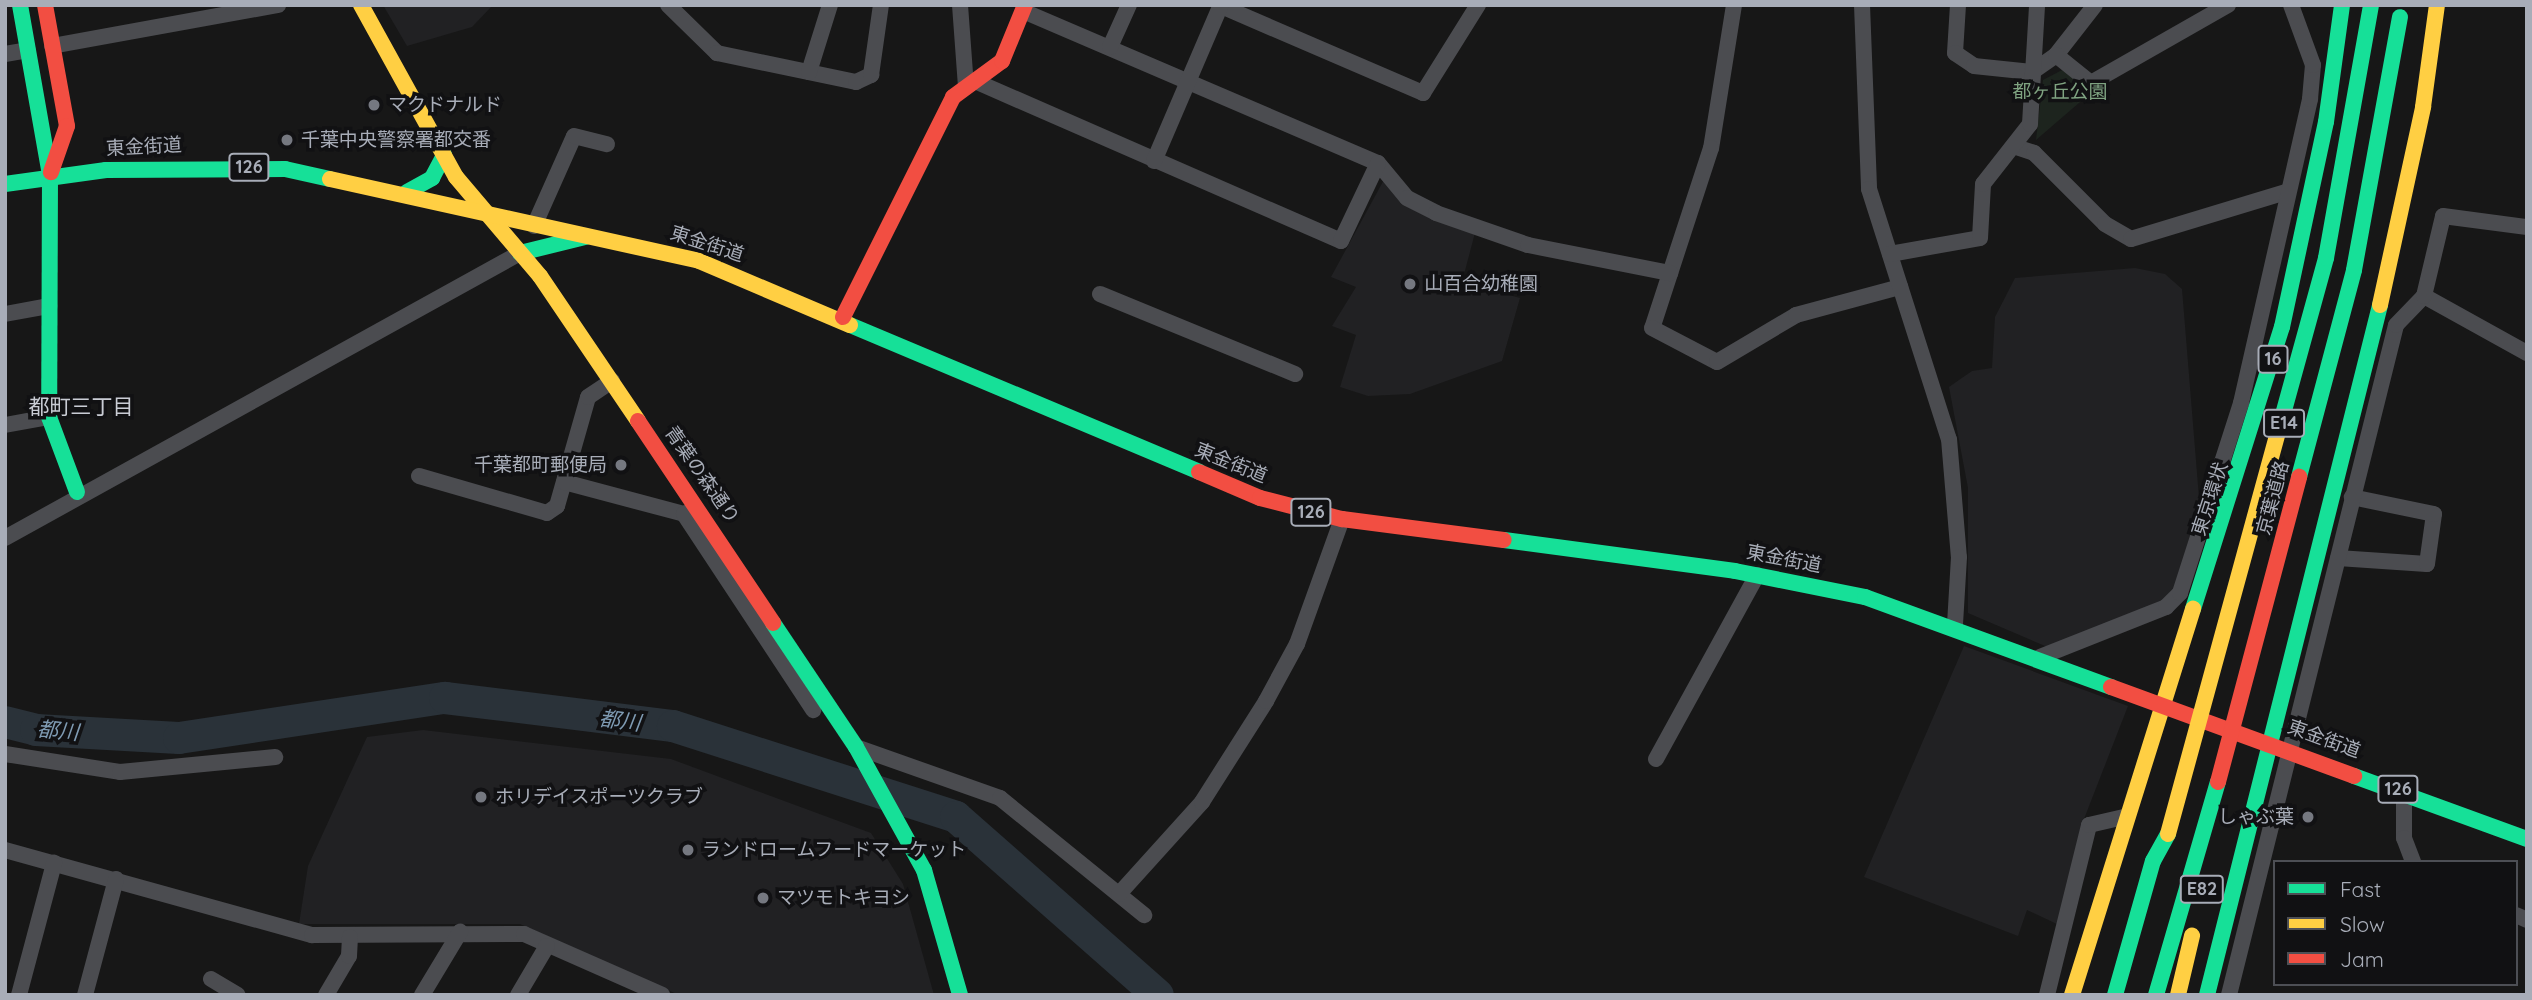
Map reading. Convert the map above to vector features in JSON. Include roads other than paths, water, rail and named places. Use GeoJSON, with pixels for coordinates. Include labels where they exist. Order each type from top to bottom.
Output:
{"type":"FeatureCollection","features":[{"type":"Feature","properties":{"kind":"main road"},"geometry":{"type":"LineString","coordinates":[[20,5],[50,175],[49,417],[77,492]]}},
{"type":"Feature","properties":{"kind":"main road"},"geometry":{"type":"LineString","coordinates":[[45,5],[67,126],[50,175]]}},
{"type":"Feature","properties":{"kind":"main road","name":"青葉の森通り"},"geometry":{"type":"LineString","coordinates":[[361,5],[444,155],[488,214],[540,276],[612,381],[691,510],[859,752],[912,844],[960,995]]}},
{"type":"Feature","properties":{"kind":"main road","name":"東京環状"},"geometry":{"type":"LineString","coordinates":[[2072,995],[2282,327],[2326,122],[2342,5]]}},
{"type":"Feature","properties":{"kind":"main road"},"geometry":{"type":"LineString","coordinates":[[2207,995],[2267,740],[2368,362],[2423,107],[2437,5]]}},
{"type":"Feature","properties":{"kind":"main road","name":"京葉道路"},"geometry":{"type":"LineString","coordinates":[[2127,995],[2168,834],[2323,271],[2371,6]]}},
{"type":"Feature","properties":{"kind":"main road"},"geometry":{"type":"LineString","coordinates":[[843,317],[953,97],[1002,61],[1024,8]]}},
{"type":"Feature","properties":{"kind":"main road","name":"京葉道路"},"geometry":{"type":"LineString","coordinates":[[2157,995],[2218,782],[2336,346],[2379,153],[2401,11]]}},
{"type":"Feature","properties":{"kind":"main road"},"geometry":{"type":"LineString","coordinates":[[407,192],[432,178],[444,155]]}},
{"type":"Feature","properties":{"kind":"main road","name":"東金街道"},"geometry":{"type":"LineString","coordinates":[[5,184],[50,175],[244,167],[407,192],[534,226],[699,261],[843,317],[1227,485],[1342,519],[1757,575],[1865,597],[1955,625],[2527,839]]}},
{"type":"Feature","properties":{"kind":"main road"},"geometry":{"type":"LineString","coordinates":[[520,253],[586,237]]}},
{"type":"Feature","properties":{"kind":"main road"},"geometry":{"type":"LineString","coordinates":[[540,276],[557,243]]}},
{"type":"Feature","properties":{"kind":"main road","name":"E82"},"geometry":{"type":"LineString","coordinates":[[2178,995],[2221,804],[2218,782]]}},
{"type":"Feature","properties":{"kind":"main road","name":"E82"},"geometry":{"type":"LineString","coordinates":[[2115,995],[2153,861],[2168,834]]}},
{"type":"Feature","properties":{"kind":"street"},"geometry":{"type":"LineString","coordinates":[[52,46],[278,5]]}},
{"type":"Feature","properties":{"kind":"street"},"geometry":{"type":"LineString","coordinates":[[809,72],[830,5]]}},
{"type":"Feature","properties":{"kind":"street"},"geometry":{"type":"LineString","coordinates":[[673,6],[716,53],[856,82],[871,75],[881,5]]}},
{"type":"Feature","properties":{"kind":"street"},"geometry":{"type":"LineString","coordinates":[[960,5],[972,85],[1341,241],[1378,163]]}},
{"type":"Feature","properties":{"kind":"street"},"geometry":{"type":"LineString","coordinates":[[1110,47],[1129,5]]}},
{"type":"Feature","properties":{"kind":"street"},"geometry":{"type":"LineString","coordinates":[[1154,161],[1221,6],[1423,93],[1478,5]]}},
{"type":"Feature","properties":{"kind":"street"},"geometry":{"type":"LineString","coordinates":[[1734,5],[1711,148],[1652,328],[1717,362],[1796,315],[1900,287]]}},
{"type":"Feature","properties":{"kind":"street"},"geometry":{"type":"LineString","coordinates":[[1862,5],[1869,189],[1949,439],[1959,557],[1955,625]]}},
{"type":"Feature","properties":{"kind":"street"},"geometry":{"type":"LineString","coordinates":[[1958,5],[1955,53],[1974,66],[2032,72],[2056,55],[2095,5]]}},
{"type":"Feature","properties":{"kind":"street"},"geometry":{"type":"LineString","coordinates":[[1890,254],[1976,242],[1983,184],[2015,147],[2030,124],[2037,5]]}},
{"type":"Feature","properties":{"kind":"street"},"geometry":{"type":"LineString","coordinates":[[2040,657],[2166,607],[2180,593],[2241,403],[2313,65],[2291,5]]}},
{"type":"Feature","properties":{"kind":"street"},"geometry":{"type":"LineString","coordinates":[[2056,55],[2091,83],[2159,50],[2226,6]]}},
{"type":"Feature","properties":{"kind":"street"},"geometry":{"type":"LineString","coordinates":[[1024,8],[1378,163],[1407,198],[1436,213],[1528,245],[1670,273]]}},
{"type":"Feature","properties":{"kind":"street"},"geometry":{"type":"LineString","coordinates":[[5,54],[28,50]]}},
{"type":"Feature","properties":{"kind":"street"},"geometry":{"type":"LineString","coordinates":[[534,226],[574,136],[607,144]]}},
{"type":"Feature","properties":{"kind":"street"},"geometry":{"type":"LineString","coordinates":[[2015,147],[2034,153],[2105,224],[2131,239],[2286,192]]}},
{"type":"Feature","properties":{"kind":"street"},"geometry":{"type":"LineString","coordinates":[[2229,995],[2252,884],[2295,750],[2352,497],[2396,325],[2424,296],[2442,216],[2527,227]]}},
{"type":"Feature","properties":{"kind":"street"},"geometry":{"type":"LineString","coordinates":[[5,538],[77,492],[520,253]]}},
{"type":"Feature","properties":{"kind":"street"},"geometry":{"type":"LineString","coordinates":[[1100,294],[1294,374]]}},
{"type":"Feature","properties":{"kind":"street"},"geometry":{"type":"LineString","coordinates":[[2424,296],[2527,353]]}},
{"type":"Feature","properties":{"kind":"street"},"geometry":{"type":"LineString","coordinates":[[5,314],[50,306]]}},
{"type":"Feature","properties":{"kind":"street"},"geometry":{"type":"LineString","coordinates":[[419,477],[547,513],[557,506],[588,397],[612,381]]}},
{"type":"Feature","properties":{"kind":"street"},"geometry":{"type":"LineString","coordinates":[[5,425],[49,417]]}},
{"type":"Feature","properties":{"kind":"street"},"geometry":{"type":"LineString","coordinates":[[564,482],[691,510],[813,710]]}},
{"type":"Feature","properties":{"kind":"street"},"geometry":{"type":"LineString","coordinates":[[2338,558],[2427,564],[2434,514],[2352,497]]}},
{"type":"Feature","properties":{"kind":"street"},"geometry":{"type":"LineString","coordinates":[[1119,894],[1202,802],[1266,701],[1297,644],[1342,519]]}},
{"type":"Feature","properties":{"kind":"street"},"geometry":{"type":"LineString","coordinates":[[1656,758],[1757,575]]}},
{"type":"Feature","properties":{"kind":"street"},"geometry":{"type":"LineString","coordinates":[[859,752],[1000,798],[1144,915]]}},
{"type":"Feature","properties":{"kind":"street"},"geometry":{"type":"LineString","coordinates":[[5,754],[120,772],[275,757]]}},
{"type":"Feature","properties":{"kind":"street"},"geometry":{"type":"LineString","coordinates":[[2404,791],[2404,838],[2412,860]]}},
{"type":"Feature","properties":{"kind":"street"},"geometry":{"type":"LineString","coordinates":[[2047,995],[2090,825],[2127,816]]}},
{"type":"Feature","properties":{"kind":"street"},"geometry":{"type":"LineString","coordinates":[[5,834],[8,851],[312,935],[349,937],[460,932],[524,934],[662,995]]}},
{"type":"Feature","properties":{"kind":"street"},"geometry":{"type":"LineString","coordinates":[[19,995],[54,863]]}},
{"type":"Feature","properties":{"kind":"street"},"geometry":{"type":"LineString","coordinates":[[103,995],[86,990],[116,880]]}},
{"type":"Feature","properties":{"kind":"street"},"geometry":{"type":"LineString","coordinates":[[422,995],[460,932]]}},
{"type":"Feature","properties":{"kind":"street"},"geometry":{"type":"LineString","coordinates":[[326,995],[349,956],[349,937]]}},
{"type":"Feature","properties":{"kind":"street"},"geometry":{"type":"LineString","coordinates":[[521,993],[547,946]]}},
{"type":"Feature","properties":{"kind":"street"},"geometry":{"type":"LineString","coordinates":[[211,979],[238,995]]}},
{"type":"Feature","properties":{"kind":"waterway","name":"都川"},"geometry":{"type":"LineString","coordinates":[[5,722],[36,730],[179,738],[445,698],[673,726],[956,817],[1158,995]]}},
{"type":"Feature","properties":{"kind":"place","name":"マクドナルド"},"geometry":{"type":"Point","coordinates":[374,105]}},
{"type":"Feature","properties":{"kind":"place","name":"千葉中央警察署都交番"},"geometry":{"type":"Point","coordinates":[287,140]}},
{"type":"Feature","properties":{"kind":"place","name":"山百合幼稚園"},"geometry":{"type":"Point","coordinates":[1410,284]}},
{"type":"Feature","properties":{"kind":"place","name":"千葉都町郵便局"},"geometry":{"type":"Point","coordinates":[621,465]}},
{"type":"Feature","properties":{"kind":"place","name":"ホリデイスポーツクラブ"},"geometry":{"type":"Point","coordinates":[481,797]}},
{"type":"Feature","properties":{"kind":"place","name":"しゃぶ葉"},"geometry":{"type":"Point","coordinates":[2308,817]}},
{"type":"Feature","properties":{"kind":"place","name":"ランドロームフードマーケット"},"geometry":{"type":"Point","coordinates":[688,850]}},
{"type":"Feature","properties":{"kind":"place","name":"マツモトキヨシ"},"geometry":{"type":"Point","coordinates":[763,898]}},
{"type":"Feature","properties":{"kind":"district","name":"都町三丁目"},"geometry":{"type":"Point","coordinates":[81,406]}},
{"type":"Feature","properties":{"kind":"park label","name":"都ヶ丘公園"},"geometry":{"type":"Point","coordinates":[2060,92]}}]}
